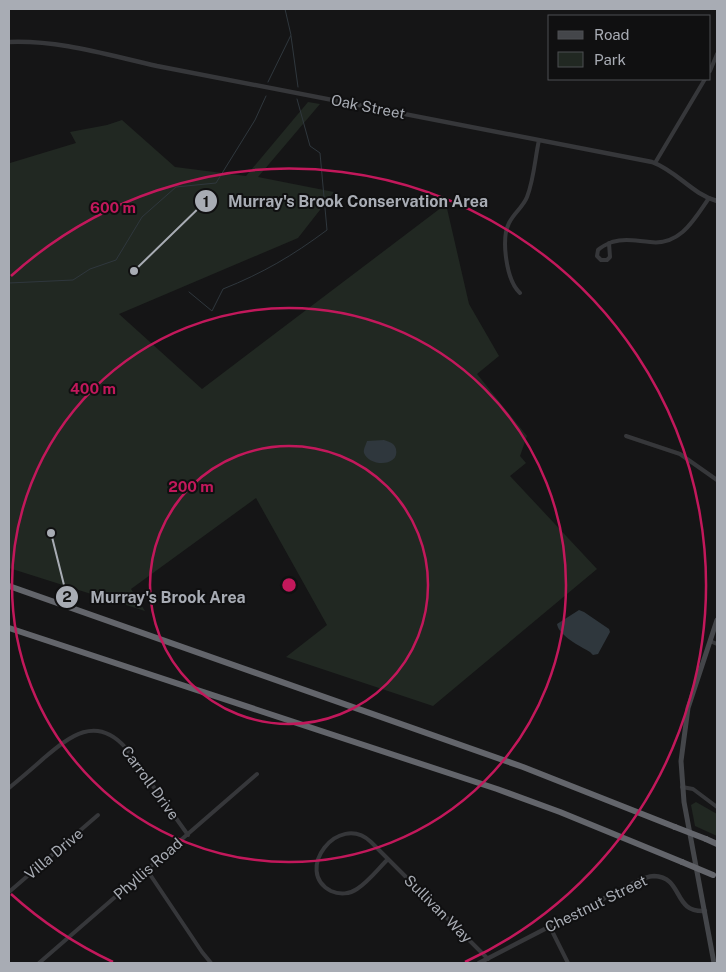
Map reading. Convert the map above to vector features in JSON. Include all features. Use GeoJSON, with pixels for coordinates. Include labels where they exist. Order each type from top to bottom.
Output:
{"type":"FeatureCollection","features":[{"type":"Feature","properties":{"kind":"highway"},"geometry":{"type":"LineString","coordinates":[[9,586],[523,766],[717,844]]}},
{"type":"Feature","properties":{"kind":"highway"},"geometry":{"type":"LineString","coordinates":[[9,628],[497,789],[560,812],[715,876]]}},
{"type":"Feature","properties":{"kind":"main road"},"geometry":{"type":"LineString","coordinates":[[714,963],[714,951],[682,787],[681,756],[686,716],[717,620]]}},
{"type":"Feature","properties":{"kind":"street","name":"Oak Street"},"geometry":{"type":"LineString","coordinates":[[9,42],[47,43],[80,48],[157,66],[655,163],[709,198],[717,201]]}},
{"type":"Feature","properties":{"kind":"street"},"geometry":{"type":"LineString","coordinates":[[711,69],[717,54]]}},
{"type":"Feature","properties":{"kind":"street"},"geometry":{"type":"LineString","coordinates":[[655,163],[704,80]]}},
{"type":"Feature","properties":{"kind":"street"},"geometry":{"type":"LineString","coordinates":[[520,292],[513,284],[506,253],[505,238],[510,222],[527,198],[539,140]]}},
{"type":"Feature","properties":{"kind":"street"},"geometry":{"type":"LineString","coordinates":[[610,243],[610,257],[606,261],[601,260],[597,256],[598,250],[610,243],[624,239],[654,243],[672,240],[687,229],[709,198]]}},
{"type":"Feature","properties":{"kind":"street"},"geometry":{"type":"LineString","coordinates":[[626,436],[680,454],[717,480]]}},
{"type":"Feature","properties":{"kind":"street"},"geometry":{"type":"LineString","coordinates":[[710,641],[717,644]]}},
{"type":"Feature","properties":{"kind":"street","name":"Carroll Drive"},"geometry":{"type":"LineString","coordinates":[[9,788],[60,744],[75,734],[87,731],[106,733],[117,739],[124,747],[188,835]]}},
{"type":"Feature","properties":{"kind":"street","name":"Phyllis Road"},"geometry":{"type":"LineString","coordinates":[[39,963],[257,774]]}},
{"type":"Feature","properties":{"kind":"street"},"geometry":{"type":"LineString","coordinates":[[682,787],[693,789],[717,807]]}},
{"type":"Feature","properties":{"kind":"street","name":"Villa Drive"},"geometry":{"type":"LineString","coordinates":[[9,892],[98,816]]}},
{"type":"Feature","properties":{"kind":"street","name":"Sullivan Way"},"geometry":{"type":"LineString","coordinates":[[388,859],[361,886],[348,893],[339,893],[326,888],[320,880],[317,871],[317,862],[323,849],[335,838],[348,833],[363,836],[388,859],[488,959]]}},
{"type":"Feature","properties":{"kind":"street"},"geometry":{"type":"LineString","coordinates":[[147,870],[211,963]]}},
{"type":"Feature","properties":{"kind":"street","name":"Chestnut Street"},"geometry":{"type":"LineString","coordinates":[[479,963],[644,878],[654,876],[670,882],[689,909],[697,912],[705,911]]}},
{"type":"Feature","properties":{"kind":"street"},"geometry":{"type":"LineString","coordinates":[[550,926],[568,963]]}},
{"type":"Feature","properties":{"kind":"green space"},"geometry":{"type":"Polygon","coordinates":[[[308,102],[320,104],[258,177],[334,192],[298,238],[119,314],[202,389],[446,204],[469,304],[499,356],[477,374],[527,436],[520,456],[526,463],[510,476],[597,569],[433,706],[286,657],[327,625],[256,498],[131,589],[145,611],[9,568],[10,163],[76,143],[70,132],[122,120],[175,167],[246,176],[308,102]]]}},
{"type":"Feature","properties":{"kind":"green space"},"geometry":{"type":"Polygon","coordinates":[[[696,802],[717,814],[717,836],[695,826],[691,805],[696,802]]]}},
{"type":"Feature","properties":{"kind":"shaded area"},"geometry":{"type":"Polygon","coordinates":[[[384,440],[392,443],[396,449],[396,455],[393,459],[389,462],[377,463],[367,458],[364,448],[367,441],[384,440]]]}},
{"type":"Feature","properties":{"kind":"shaded area"},"geometry":{"type":"Polygon","coordinates":[[[579,610],[609,629],[610,632],[598,654],[593,655],[566,637],[557,624],[579,610]]]}},
{"type":"Feature","properties":{"kind":"waterway"},"geometry":{"type":"LineString","coordinates":[[268,82],[291,35],[285,9]]}},
{"type":"Feature","properties":{"kind":"waterway"},"geometry":{"type":"LineString","coordinates":[[291,36],[298,87]]}},
{"type":"Feature","properties":{"kind":"waterway"},"geometry":{"type":"LineString","coordinates":[[9,283],[73,280],[90,269],[116,260],[142,217],[176,187],[216,183],[255,120],[266,96]]}},
{"type":"Feature","properties":{"kind":"waterway"},"geometry":{"type":"LineString","coordinates":[[189,292],[212,311],[223,289],[277,263],[327,230],[320,153],[310,146],[297,99]]}},
{"type":"Feature","properties":{"kind":"place","name":"Murray's Brook Conservation Area"},"geometry":{"type":"Point","coordinates":[134,271]}},
{"type":"Feature","properties":{"kind":"place","name":"Murray's Brook Area"},"geometry":{"type":"Point","coordinates":[51,533]}}]}
